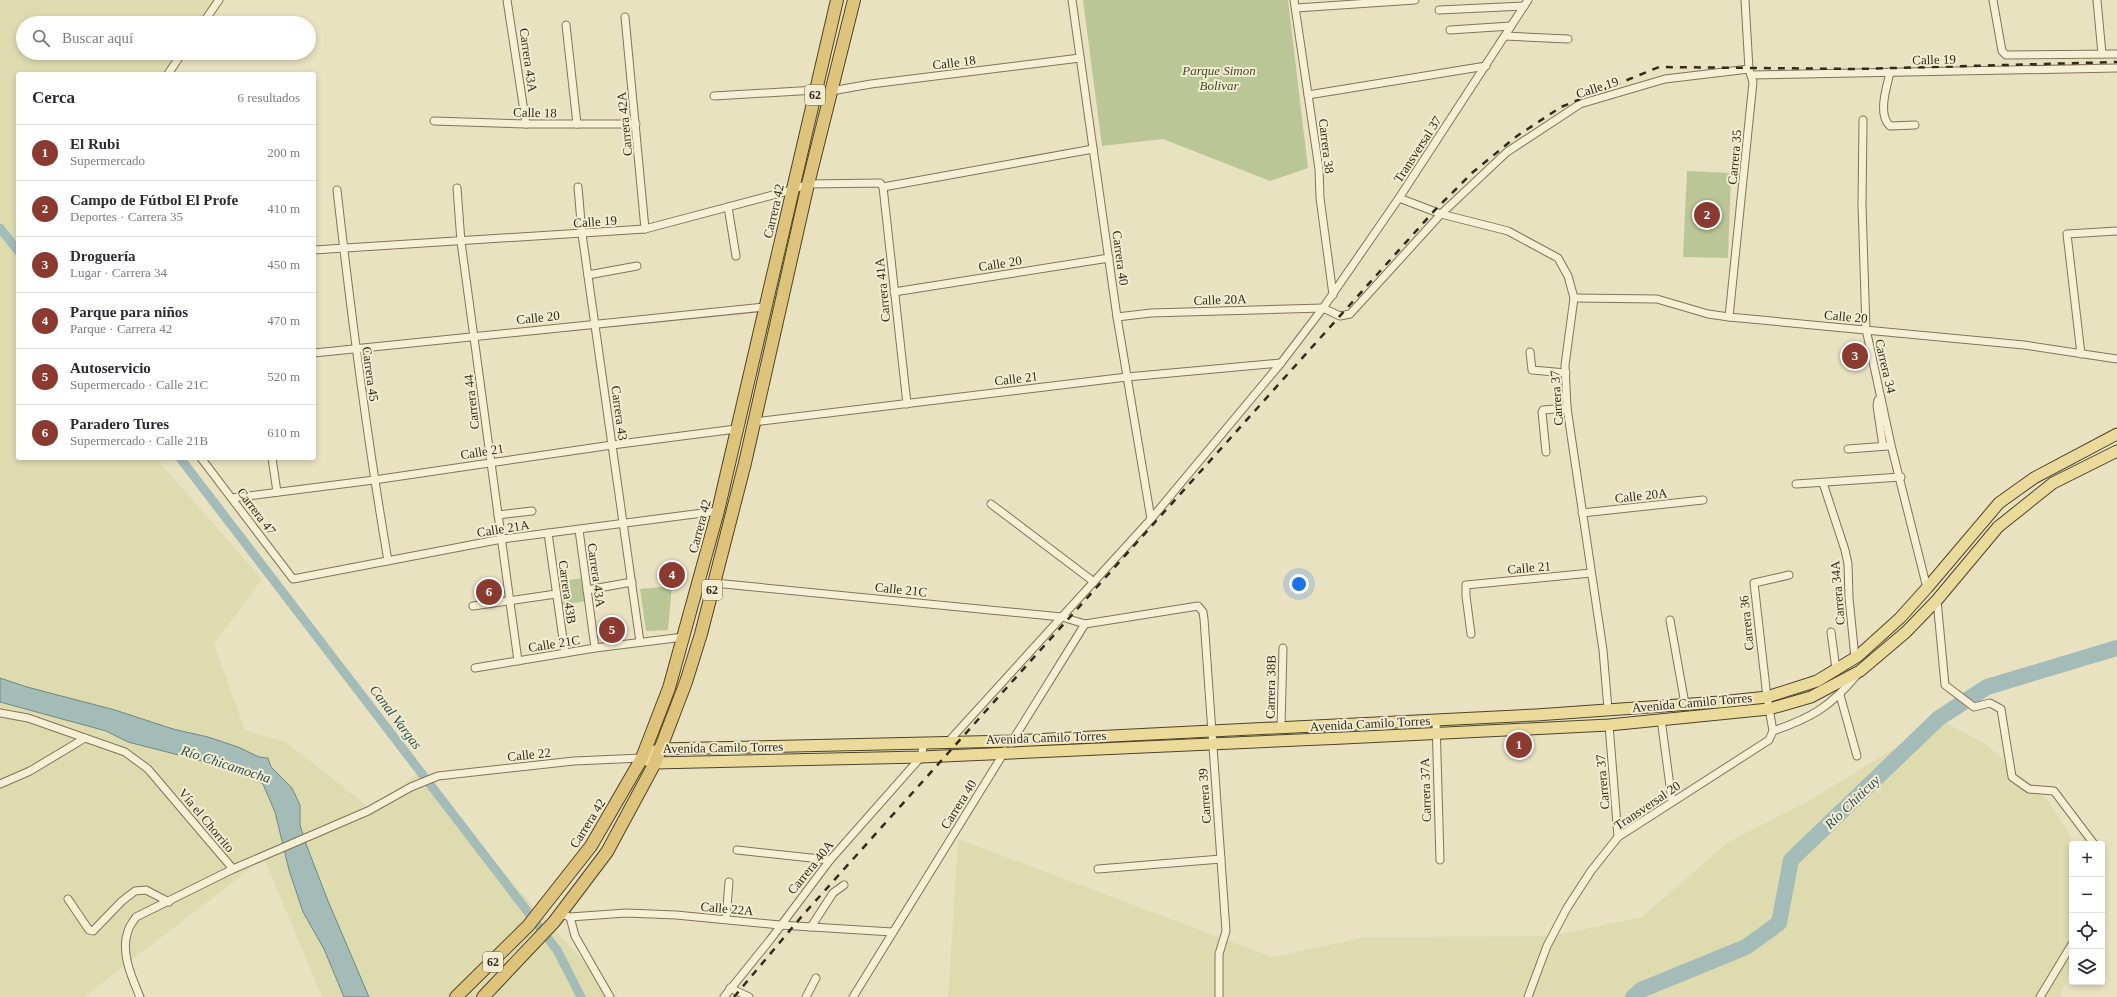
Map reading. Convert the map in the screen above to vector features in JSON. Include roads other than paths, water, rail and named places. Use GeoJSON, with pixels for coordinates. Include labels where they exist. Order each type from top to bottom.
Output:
{"type":"FeatureCollection","features":[{"type":"Feature","properties":{"kind":"highway","name":"Carrera 42"},"geometry":{"type":"LineString","coordinates":[[456,997],[528,926],[544,908],[591,846],[642,758],[669,688],[718,511],[734,446],[736,429],[837,0]]}},
{"type":"Feature","properties":{"kind":"highway","name":"62"},"geometry":{"type":"LineString","coordinates":[[483,997],[538,940],[562,918],[607,852],[655,763],[686,682],[701,634],[754,422],[808,184],[854,0]]}},
{"type":"Feature","properties":{"kind":"main road","name":"Avenida Camilo Torres"},"geometry":{"type":"LineString","coordinates":[[642,758],[660,749],[1012,741],[1436,720],[1686,704],[1767,697],[1816,681],[1855,658],[1900,618],[1999,503],[2034,478],[2117,434]]}},
{"type":"Feature","properties":{"kind":"main road","name":"Avenida Camilo Torres"},"geometry":{"type":"LineString","coordinates":[[642,758],[655,763],[921,757],[1212,745],[1609,724],[1769,709],[1811,697],[1860,671],[1906,632],[1937,600],[1998,527],[2053,483],[2117,451]]}},
{"type":"Feature","properties":{"kind":"street"},"geometry":{"type":"LineString","coordinates":[[208,16],[219,0]]}},
{"type":"Feature","properties":{"kind":"street","name":"Carrera 43A"},"geometry":{"type":"LineString","coordinates":[[508,0],[526,124]]}},
{"type":"Feature","properties":{"kind":"street","name":"Carrera 40"},"geometry":{"type":"LineString","coordinates":[[1072,0],[1117,317],[1151,519]]}},
{"type":"Feature","properties":{"kind":"street"},"geometry":{"type":"LineString","coordinates":[[1295,4],[1414,0]]}},
{"type":"Feature","properties":{"kind":"street","name":"Carrera 35"},"geometry":{"type":"LineString","coordinates":[[1729,317],[1744,182],[1753,82],[1750,72],[1745,0]]}},
{"type":"Feature","properties":{"kind":"street"},"geometry":{"type":"LineString","coordinates":[[1993,0],[2002,51],[2006,55],[2117,54]]}},
{"type":"Feature","properties":{"kind":"street"},"geometry":{"type":"LineString","coordinates":[[2097,0],[2102,54]]}},
{"type":"Feature","properties":{"kind":"street"},"geometry":{"type":"LineString","coordinates":[[1439,10],[1526,3]]}},
{"type":"Feature","properties":{"kind":"street","name":"Transversal 37"},"geometry":{"type":"LineString","coordinates":[[1323,308],[1399,198],[1526,3]]}},
{"type":"Feature","properties":{"kind":"street","name":"Carrera 38"},"geometry":{"type":"LineString","coordinates":[[1295,4],[1319,169],[1320,198],[1333,295]]}},
{"type":"Feature","properties":{"kind":"street","name":"Carrera 42A"},"geometry":{"type":"LineString","coordinates":[[625,17],[645,229]]}},
{"type":"Feature","properties":{"kind":"street"},"geometry":{"type":"LineString","coordinates":[[566,25],[577,124]]}},
{"type":"Feature","properties":{"kind":"street"},"geometry":{"type":"LineString","coordinates":[[1450,30],[1511,26]]}},
{"type":"Feature","properties":{"kind":"street"},"geometry":{"type":"LineString","coordinates":[[1505,36],[1568,39]]}},
{"type":"Feature","properties":{"kind":"street","name":"Calle 18"},"geometry":{"type":"LineString","coordinates":[[831,91],[871,84],[1080,58]]}},
{"type":"Feature","properties":{"kind":"street"},"geometry":{"type":"LineString","coordinates":[[169,72],[177,60]]}},
{"type":"Feature","properties":{"kind":"street"},"geometry":{"type":"LineString","coordinates":[[1308,95],[1486,66]]}},
{"type":"Feature","properties":{"kind":"street","name":"Calle 19"},"geometry":{"type":"LineString","coordinates":[[1441,214],[1507,152],[1580,104],[1665,79],[1750,72],[1890,72],[2117,68]]}},
{"type":"Feature","properties":{"kind":"street"},"geometry":{"type":"LineString","coordinates":[[1890,72],[1885,100],[1885,120],[1890,126],[1915,125]]}},
{"type":"Feature","properties":{"kind":"street"},"geometry":{"type":"LineString","coordinates":[[714,96],[816,90]]}},
{"type":"Feature","properties":{"kind":"street","name":"Carrera 34"},"geometry":{"type":"LineString","coordinates":[[1863,120],[1862,205],[1866,329],[1891,446],[1901,478],[1927,588]]}},
{"type":"Feature","properties":{"kind":"street","name":"Calle 18"},"geometry":{"type":"LineString","coordinates":[[434,121],[526,124],[636,124]]}},
{"type":"Feature","properties":{"kind":"street"},"geometry":{"type":"LineString","coordinates":[[883,186],[1093,149]]}},
{"type":"Feature","properties":{"kind":"street","name":"Calle 19"},"geometry":{"type":"LineString","coordinates":[[316,250],[461,242],[645,229],[792,190],[808,184],[872,182],[880,183],[883,186]]}},
{"type":"Feature","properties":{"kind":"street","name":"Carrera 41A"},"geometry":{"type":"LineString","coordinates":[[883,186],[907,404]]}},
{"type":"Feature","properties":{"kind":"street","name":"Carrera 43"},"geometry":{"type":"LineString","coordinates":[[578,187],[582,234],[640,642]]}},
{"type":"Feature","properties":{"kind":"street","name":"Carrera 44"},"geometry":{"type":"LineString","coordinates":[[457,188],[461,242],[475,336],[518,661]]}},
{"type":"Feature","properties":{"kind":"street","name":"Carrera 45"},"geometry":{"type":"LineString","coordinates":[[337,190],[343,248],[374,480],[388,561]]}},
{"type":"Feature","properties":{"kind":"street","name":"Carrera 37"},"geometry":{"type":"LineString","coordinates":[[1399,198],[1441,214],[1508,231],[1558,258],[1568,276],[1574,298],[1566,373],[1567,408],[1603,650],[1608,709]]}},
{"type":"Feature","properties":{"kind":"street"},"geometry":{"type":"LineString","coordinates":[[728,207],[736,256]]}},
{"type":"Feature","properties":{"kind":"street"},"geometry":{"type":"LineString","coordinates":[[948,742],[1151,519],[1281,363],[1323,308],[1340,316],[1350,314],[1441,214]]}},
{"type":"Feature","properties":{"kind":"street"},"geometry":{"type":"LineString","coordinates":[[2081,354],[2067,234],[2117,231]]}},
{"type":"Feature","properties":{"kind":"street","name":"Calle 20"},"geometry":{"type":"LineString","coordinates":[[894,292],[1109,258]]}},
{"type":"Feature","properties":{"kind":"street"},"geometry":{"type":"LineString","coordinates":[[588,275],[636,266]]}},
{"type":"Feature","properties":{"kind":"street","name":"Calle 20"},"geometry":{"type":"LineString","coordinates":[[1574,298],[1657,299],[1708,314],[1729,317],[2024,345],[2117,359]]}},
{"type":"Feature","properties":{"kind":"street","name":"Calle 20"},"geometry":{"type":"LineString","coordinates":[[316,353],[595,323],[765,307]]}},
{"type":"Feature","properties":{"kind":"street","name":"Calle 20A"},"geometry":{"type":"LineString","coordinates":[[1117,317],[1151,313],[1323,308]]}},
{"type":"Feature","properties":{"kind":"street"},"geometry":{"type":"LineString","coordinates":[[1530,352],[1532,370],[1566,373]]}},
{"type":"Feature","properties":{"kind":"street","name":"Calle 21"},"geometry":{"type":"LineString","coordinates":[[754,422],[1127,377],[1281,363]]}},
{"type":"Feature","properties":{"kind":"street"},"geometry":{"type":"LineString","coordinates":[[1881,400],[1878,400],[1877,406],[1883,446]]}},
{"type":"Feature","properties":{"kind":"street"},"geometry":{"type":"LineString","coordinates":[[1546,452],[1542,412],[1543,410],[1567,408]]}},
{"type":"Feature","properties":{"kind":"street","name":"Calle 21"},"geometry":{"type":"LineString","coordinates":[[232,498],[374,480],[491,462],[736,429]]}},
{"type":"Feature","properties":{"kind":"street"},"geometry":{"type":"LineString","coordinates":[[1848,449],[1891,446]]}},
{"type":"Feature","properties":{"kind":"street","name":"Carrera 47"},"geometry":{"type":"LineString","coordinates":[[203,460],[293,579]]}},
{"type":"Feature","properties":{"kind":"street"},"geometry":{"type":"LineString","coordinates":[[272,460],[277,492]]}},
{"type":"Feature","properties":{"kind":"street"},"geometry":{"type":"LineString","coordinates":[[1796,484],[1901,478]]}},
{"type":"Feature","properties":{"kind":"street","name":"Carrera 34A"},"geometry":{"type":"LineString","coordinates":[[1823,483],[1845,550],[1848,564],[1849,598],[1855,658]]}},
{"type":"Feature","properties":{"kind":"street","name":"Calle 20A"},"geometry":{"type":"LineString","coordinates":[[1582,513],[1703,500]]}},
{"type":"Feature","properties":{"kind":"street"},"geometry":{"type":"LineString","coordinates":[[991,504],[1094,582]]}},
{"type":"Feature","properties":{"kind":"street"},"geometry":{"type":"LineString","coordinates":[[498,515],[532,511]]}},
{"type":"Feature","properties":{"kind":"street","name":"Calle 21A"},"geometry":{"type":"LineString","coordinates":[[293,579],[502,539],[718,511]]}},
{"type":"Feature","properties":{"kind":"street","name":"Carrera 43A"},"geometry":{"type":"LineString","coordinates":[[579,530],[595,648]]}},
{"type":"Feature","properties":{"kind":"street","name":"Carrera 43B"},"geometry":{"type":"LineString","coordinates":[[548,533],[565,653]]}},
{"type":"Feature","properties":{"kind":"street","name":"Calle 21"},"geometry":{"type":"LineString","coordinates":[[1471,634],[1465,590],[1466,585],[1591,573]]}},
{"type":"Feature","properties":{"kind":"street","name":"Carrera 36"},"geometry":{"type":"LineString","coordinates":[[1767,697],[1754,583],[1789,575]]}},
{"type":"Feature","properties":{"kind":"street"},"geometry":{"type":"LineString","coordinates":[[587,590],[632,582]]}},
{"type":"Feature","properties":{"kind":"street","name":"Calle 21C"},"geometry":{"type":"LineString","coordinates":[[714,583],[1062,617],[1085,624]]}},
{"type":"Feature","properties":{"kind":"street"},"geometry":{"type":"LineString","coordinates":[[473,606],[556,594]]}},
{"type":"Feature","properties":{"kind":"street"},"geometry":{"type":"LineString","coordinates":[[1937,600],[1945,685],[1956,695],[1974,707],[1990,703],[2002,709],[2012,777],[2030,789],[2054,791],[2092,841]]}},
{"type":"Feature","properties":{"kind":"street","name":"Carrera 39"},"geometry":{"type":"LineString","coordinates":[[1085,624],[1185,607],[1198,606],[1203,612],[1210,730],[1226,931],[1219,954],[1219,997]]}},
{"type":"Feature","properties":{"kind":"street"},"geometry":{"type":"LineString","coordinates":[[1670,620],[1686,704]]}},
{"type":"Feature","properties":{"kind":"street","name":"Carrera 40"},"geometry":{"type":"LineString","coordinates":[[853,997],[892,932],[1085,624]]}},
{"type":"Feature","properties":{"kind":"street"},"geometry":{"type":"LineString","coordinates":[[1831,632],[1836,669]]}},
{"type":"Feature","properties":{"kind":"street","name":"Calle 21C"},"geometry":{"type":"LineString","coordinates":[[475,668],[595,648],[684,637]]}},
{"type":"Feature","properties":{"kind":"street","name":"Carrera 38B"},"geometry":{"type":"LineString","coordinates":[[1281,727],[1283,648]]}},
{"type":"Feature","properties":{"kind":"street","name":"Transversal 20"},"geometry":{"type":"LineString","coordinates":[[1528,997],[1547,946],[1566,908],[1591,871],[1618,837],[1769,740],[1774,731],[1800,722],[1840,695],[1860,671]]}},
{"type":"Feature","properties":{"kind":"street"},"geometry":{"type":"LineString","coordinates":[[1840,695],[1857,756]]}},
{"type":"Feature","properties":{"kind":"street"},"geometry":{"type":"LineString","coordinates":[[1767,697],[1774,731]]}},
{"type":"Feature","properties":{"kind":"street","name":"Vía el Chorrito"},"geometry":{"type":"LineString","coordinates":[[0,713],[28,718],[125,752],[148,769],[233,869],[316,832],[368,811],[420,783]]}},
{"type":"Feature","properties":{"kind":"street"},"geometry":{"type":"LineString","coordinates":[[1661,719],[1672,801]]}},
{"type":"Feature","properties":{"kind":"street","name":"Carrera 37A"},"geometry":{"type":"LineString","coordinates":[[1436,720],[1440,860]]}},
{"type":"Feature","properties":{"kind":"street","name":"Carrera 37"},"geometry":{"type":"LineString","coordinates":[[1609,724],[1618,837]]}},
{"type":"Feature","properties":{"kind":"street"},"geometry":{"type":"LineString","coordinates":[[0,784],[30,771],[85,738]]}},
{"type":"Feature","properties":{"kind":"street"},"geometry":{"type":"LineString","coordinates":[[921,757],[924,742]]}},
{"type":"Feature","properties":{"kind":"street","name":"Carrera 40A"},"geometry":{"type":"LineString","coordinates":[[724,997],[770,940],[830,860],[921,757]]}},
{"type":"Feature","properties":{"kind":"street","name":"Calle 22"},"geometry":{"type":"LineString","coordinates":[[420,783],[438,776],[574,761],[642,758]]}},
{"type":"Feature","properties":{"kind":"street"},"geometry":{"type":"LineString","coordinates":[[737,850],[830,860]]}},
{"type":"Feature","properties":{"kind":"street"},"geometry":{"type":"LineString","coordinates":[[1098,869],[1220,860]]}},
{"type":"Feature","properties":{"kind":"street"},"geometry":{"type":"LineString","coordinates":[[140,997],[131,975],[125,951],[128,931],[136,917],[233,869]]}},
{"type":"Feature","properties":{"kind":"street"},"geometry":{"type":"LineString","coordinates":[[726,919],[729,882]]}},
{"type":"Feature","properties":{"kind":"street"},"geometry":{"type":"LineString","coordinates":[[811,927],[833,893],[844,884]]}},
{"type":"Feature","properties":{"kind":"street"},"geometry":{"type":"LineString","coordinates":[[68,899],[89,930],[93,931],[122,901],[135,891],[146,890],[169,902]]}},
{"type":"Feature","properties":{"kind":"street","name":"Calle 22A"},"geometry":{"type":"LineString","coordinates":[[562,918],[626,914],[726,919],[780,925],[892,932]]}},
{"type":"Feature","properties":{"kind":"street"},"geometry":{"type":"LineString","coordinates":[[562,918],[575,936],[610,997]]}},
{"type":"Feature","properties":{"kind":"street"},"geometry":{"type":"LineString","coordinates":[[2040,997],[2069,949]]}},
{"type":"Feature","properties":{"kind":"street"},"geometry":{"type":"LineString","coordinates":[[806,997],[816,978]]}},
{"type":"Feature","properties":{"kind":"street"},"geometry":{"type":"LineString","coordinates":[[730,988],[749,997]]}},
{"type":"Feature","properties":{"kind":"water","name":"Río Chicamocha"},"geometry":{"type":"Polygon","coordinates":[[[0,678],[27,687],[115,710],[173,729],[208,737],[238,747],[259,757],[268,758],[271,767],[292,788],[300,805],[300,825],[306,844],[328,901],[369,997],[344,997],[324,949],[303,912],[289,870],[275,812],[263,784],[241,771],[128,742],[106,731],[0,702],[0,678]]]}},
{"type":"Feature","properties":{"kind":"waterway","name":"Canal Vargas"},"geometry":{"type":"LineString","coordinates":[[0,228],[16,248]]}},
{"type":"Feature","properties":{"kind":"waterway","name":"Canal Vargas"},"geometry":{"type":"LineString","coordinates":[[182,460],[557,950],[581,997]]}},
{"type":"Feature","properties":{"kind":"waterway","name":"Río Chiticuy"},"geometry":{"type":"LineString","coordinates":[[1633,997],[1641,990],[1746,947],[1779,923],[1791,860],[1939,718],[1987,687],[2117,648]]}},
{"type":"Feature","properties":{"kind":"railway"},"geometry":{"type":"LineString","coordinates":[[734,997],[802,916],[1434,211],[1473,172],[1517,136],[1561,107],[1659,67],[1857,69],[2117,62]]}},
{"type":"Feature","properties":{"kind":"place","name":"Campo de Fútbol El Profe"},"geometry":{"type":"Point","coordinates":[1707,215]}},
{"type":"Feature","properties":{"kind":"place","name":"Droguería"},"geometry":{"type":"Point","coordinates":[1855,356]}},
{"type":"Feature","properties":{"kind":"place","name":"Parque para niños"},"geometry":{"type":"Point","coordinates":[672,575]}},
{"type":"Feature","properties":{"kind":"place","name":"Paradero Tures"},"geometry":{"type":"Point","coordinates":[489,592]}},
{"type":"Feature","properties":{"kind":"place","name":"Autoservicio"},"geometry":{"type":"Point","coordinates":[612,630]}},
{"type":"Feature","properties":{"kind":"place","name":"El Rubi"},"geometry":{"type":"Point","coordinates":[1519,745]}},
{"type":"Feature","properties":{"kind":"park label","name":"Parque Simon Bolivar"},"geometry":{"type":"Point","coordinates":[1219,78]}}]}
